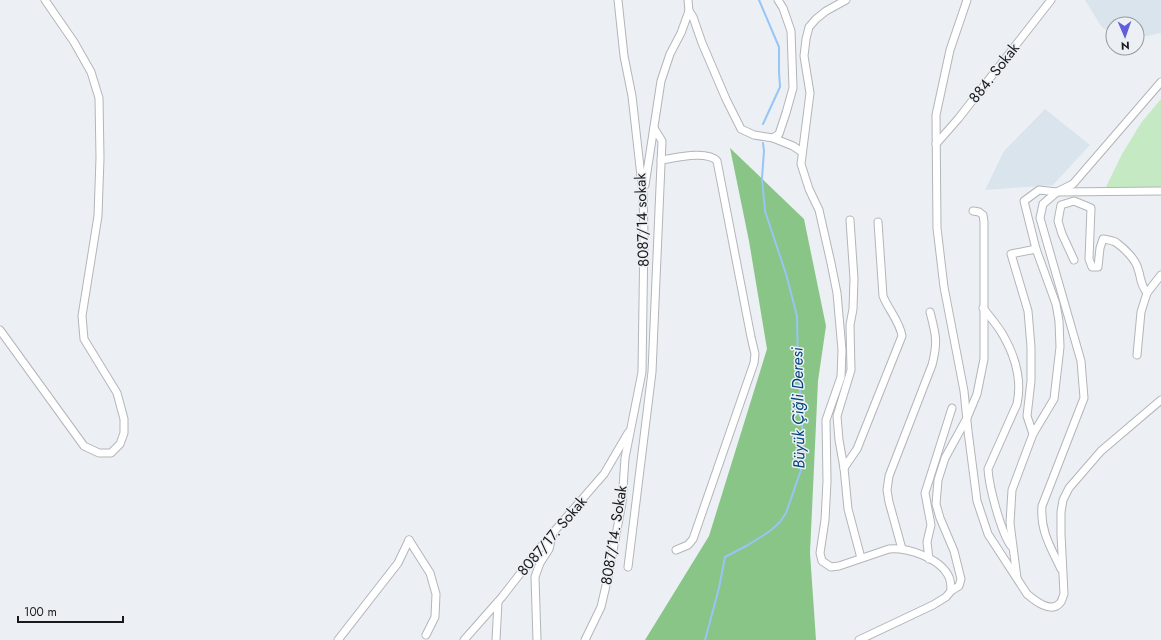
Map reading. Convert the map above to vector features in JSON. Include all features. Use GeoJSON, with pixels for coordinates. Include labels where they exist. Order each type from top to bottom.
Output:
{"type":"FeatureCollection","features":[{"type":"Feature","properties":{"kind":"street"},"geometry":{"type":"LineString","coordinates":[[0,330],[84,446],[99,454],[110,453],[120,444],[124,433],[124,419],[117,393],[84,339],[82,316],[98,216],[100,158],[99,98],[91,72],[74,42],[45,0]]}},
{"type":"Feature","properties":{"kind":"street","name":"8087/14 sokak"},"geometry":{"type":"LineString","coordinates":[[618,0],[624,56],[632,96],[643,194],[644,234],[642,372],[632,426]]}},
{"type":"Feature","properties":{"kind":"street"},"geometry":{"type":"LineString","coordinates":[[643,194],[661,81],[670,54],[681,34],[689,11],[688,0]]}},
{"type":"Feature","properties":{"kind":"street"},"geometry":{"type":"LineString","coordinates":[[774,138],[779,134],[793,88],[791,31],[783,8],[778,0]]}},
{"type":"Feature","properties":{"kind":"street"},"geometry":{"type":"LineString","coordinates":[[846,0],[826,10],[809,27],[804,56],[810,93],[801,164],[809,189],[819,210],[837,293],[842,350],[841,377],[826,420],[827,481],[825,520],[820,553],[822,561],[832,567],[889,549],[914,551],[942,568],[948,575],[951,582],[951,591]]}},
{"type":"Feature","properties":{"kind":"street"},"geometry":{"type":"LineString","coordinates":[[967,0],[950,50],[936,115],[937,228],[944,287],[964,391],[977,501],[988,534],[1027,594],[1035,602],[1045,606],[1057,605],[1061,603],[1064,594],[1061,512],[1063,500],[1068,488],[1101,451],[1160,402]]}},
{"type":"Feature","properties":{"kind":"street","name":"884. Sokak"},"geometry":{"type":"LineString","coordinates":[[936,144],[958,119],[1051,0]]}},
{"type":"Feature","properties":{"kind":"street"},"geometry":{"type":"LineString","coordinates":[[689,11],[693,17],[702,43],[726,99],[741,129],[754,135],[774,138],[793,146],[802,152]]}},
{"type":"Feature","properties":{"kind":"street"},"geometry":{"type":"LineString","coordinates":[[1063,573],[1043,530],[1041,518],[1042,506],[1084,398],[1081,361],[1040,218],[1043,204],[1057,192],[1073,184],[1161,82]]}},
{"type":"Feature","properties":{"kind":"street"},"geometry":{"type":"LineString","coordinates":[[628,567],[652,372],[662,141],[654,128]]}},
{"type":"Feature","properties":{"kind":"street"},"geometry":{"type":"LineString","coordinates":[[661,160],[703,155],[714,158],[717,161],[755,354],[754,363],[693,539],[688,545],[676,550]]}},
{"type":"Feature","properties":{"kind":"street"},"geometry":{"type":"LineString","coordinates":[[1018,579],[1012,547],[1010,523],[1012,490],[1032,434],[1054,399],[1060,347],[1059,321],[1056,304],[1036,249],[1024,202],[1039,190],[1057,192],[1161,191]]}},
{"type":"Feature","properties":{"kind":"street"},"geometry":{"type":"LineString","coordinates":[[1074,260],[1058,222],[1061,204],[1074,201],[1091,208],[1088,259],[1092,267],[1098,267],[1100,248],[1103,239],[1110,240],[1118,244],[1126,251],[1138,268],[1141,284],[1147,292]]}},
{"type":"Feature","properties":{"kind":"street"},"geometry":{"type":"LineString","coordinates":[[859,640],[933,605],[946,597],[958,586],[961,579],[954,551],[936,504],[938,480],[945,458],[966,418],[980,385],[984,359],[984,222],[983,215],[979,212],[973,211]]}},
{"type":"Feature","properties":{"kind":"street"},"geometry":{"type":"LineString","coordinates":[[850,220],[854,279],[853,309],[850,325],[851,370],[837,416],[848,509],[861,558]]}},
{"type":"Feature","properties":{"kind":"street"},"geometry":{"type":"LineString","coordinates":[[844,468],[857,449],[902,336],[902,331],[886,305],[883,296],[878,222]]}},
{"type":"Feature","properties":{"kind":"street"},"geometry":{"type":"LineString","coordinates":[[1032,434],[1027,416],[1031,381],[1031,347],[1028,311],[1011,254],[1036,249]]}},
{"type":"Feature","properties":{"kind":"street"},"geometry":{"type":"LineString","coordinates":[[1137,355],[1141,312],[1147,292],[1161,274]]}},
{"type":"Feature","properties":{"kind":"street"},"geometry":{"type":"LineString","coordinates":[[983,308],[1003,334],[1011,350],[1018,375],[1019,387],[1017,404],[988,469],[989,479],[1002,525],[1007,539],[1012,547]]}},
{"type":"Feature","properties":{"kind":"street"},"geometry":{"type":"LineString","coordinates":[[902,549],[892,516],[887,490],[889,476],[932,365],[936,350],[936,340],[930,312]]}},
{"type":"Feature","properties":{"kind":"street"},"geometry":{"type":"LineString","coordinates":[[929,559],[927,542],[931,525],[925,493],[952,408]]}},
{"type":"Feature","properties":{"kind":"street","name":"8087/17. Sokak"},"geometry":{"type":"LineString","coordinates":[[465,639],[498,602],[553,533],[604,474],[632,426]]}},
{"type":"Feature","properties":{"kind":"street","name":"8087/14. Sokak"},"geometry":{"type":"LineString","coordinates":[[585,640],[601,607],[608,577],[622,503],[625,458],[632,426]]}},
{"type":"Feature","properties":{"kind":"street"},"geometry":{"type":"LineString","coordinates":[[537,640],[536,577],[540,563],[549,549],[553,533]]}},
{"type":"Feature","properties":{"kind":"street"},"geometry":{"type":"LineString","coordinates":[[338,640],[398,563],[409,540],[430,573],[436,594],[435,617],[426,635]]}},
{"type":"Feature","properties":{"kind":"street"},"geometry":{"type":"LineString","coordinates":[[496,640],[498,602]]}},
{"type":"Feature","properties":{"kind":"shaded area"},"geometry":{"type":"Polygon","coordinates":[[[1085,0],[1161,0],[1161,33],[1145,36],[1145,16],[1105,16],[1105,29],[1101,26],[1085,0]]]}},
{"type":"Feature","properties":{"kind":"shaded area"},"geometry":{"type":"Polygon","coordinates":[[[1045,109],[1090,145],[1053,185],[985,190],[1004,151],[1045,109]]]}},
{"type":"Feature","properties":{"kind":"green space"},"geometry":{"type":"Polygon","coordinates":[[[1161,99],[1161,188],[1105,189],[1122,154],[1141,123],[1161,99]]]}},
{"type":"Feature","properties":{"kind":"green space"},"geometry":{"type":"Polygon","coordinates":[[[730,148],[804,219],[826,326],[818,381],[810,553],[816,640],[645,640],[709,536],[767,349],[749,241],[730,148]]]}},
{"type":"Feature","properties":{"kind":"waterway","name":"Büyük Çiğli Deresi"},"geometry":{"type":"LineString","coordinates":[[759,0],[779,47],[780,87],[763,124]]}},
{"type":"Feature","properties":{"kind":"waterway","name":"Büyük Çiğli Deresi"},"geometry":{"type":"LineString","coordinates":[[705,640],[719,588],[725,557],[748,545],[770,531],[780,522],[786,513],[802,467],[802,412],[798,371],[797,316],[786,274],[765,211],[762,178],[764,151],[763,143]]}}]}
